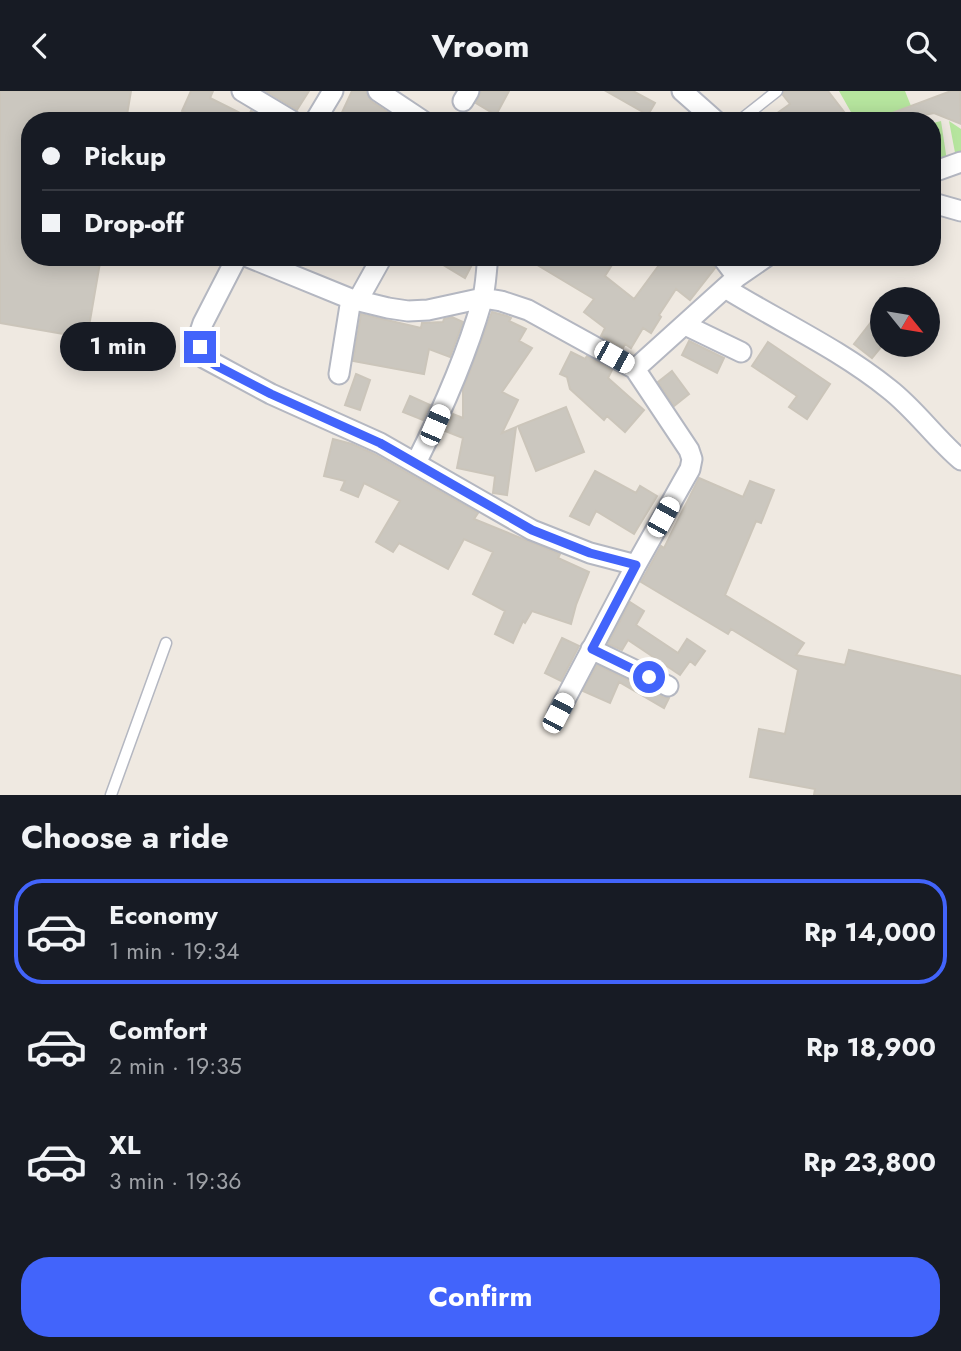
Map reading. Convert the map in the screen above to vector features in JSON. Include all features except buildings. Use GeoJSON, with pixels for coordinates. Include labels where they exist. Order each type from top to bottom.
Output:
{"type":"FeatureCollection","features":[{"type":"Feature","properties":{"kind":"street"},"geometry":{"type":"LineString","coordinates":[[242,91],[277,112]]}},
{"type":"Feature","properties":{"kind":"street"},"geometry":{"type":"LineString","coordinates":[[320,112],[333,91]]}},
{"type":"Feature","properties":{"kind":"street"},"geometry":{"type":"LineString","coordinates":[[378,91],[410,112]]}},
{"type":"Feature","properties":{"kind":"street"},"geometry":{"type":"LineString","coordinates":[[682,91],[706,112]]}},
{"type":"Feature","properties":{"kind":"street"},"geometry":{"type":"LineString","coordinates":[[941,169],[961,162]]}},
{"type":"Feature","properties":{"kind":"street"},"geometry":{"type":"LineString","coordinates":[[941,206],[961,211]]}},
{"type":"Feature","properties":{"kind":"street"},"geometry":{"type":"LineString","coordinates":[[232,266],[203,323],[200,347],[204,358],[271,394],[380,443],[532,530],[590,553],[636,565]]}},
{"type":"Feature","properties":{"kind":"street"},"geometry":{"type":"LineString","coordinates":[[270,266],[355,300],[408,311],[428,310],[483,298],[500,300],[528,310],[635,369],[689,450],[692,459],[690,469],[558,713]]}},
{"type":"Feature","properties":{"kind":"street"},"geometry":{"type":"LineString","coordinates":[[339,373],[355,300],[376,266]]}},
{"type":"Feature","properties":{"kind":"street"},"geometry":{"type":"LineString","coordinates":[[416,463],[458,370],[483,298],[487,266]]}},
{"type":"Feature","properties":{"kind":"street"},"geometry":{"type":"LineString","coordinates":[[725,266],[731,282],[772,318],[847,357],[904,402],[961,459]]}},
{"type":"Feature","properties":{"kind":"street"},"geometry":{"type":"LineString","coordinates":[[635,369],[731,282],[753,266]]}},
{"type":"Feature","properties":{"kind":"street"},"geometry":{"type":"LineString","coordinates":[[685,325],[741,352]]}},
{"type":"Feature","properties":{"kind":"street"},"geometry":{"type":"LineString","coordinates":[[592,649],[668,686]]}},
{"type":"Feature","properties":{"kind":"lane"},"geometry":{"type":"LineString","coordinates":[[750,112],[777,91]]}},
{"type":"Feature","properties":{"kind":"lane"},"geometry":{"type":"LineString","coordinates":[[111,795],[166,643]]}},
{"type":"Feature","properties":{"kind":"green space"},"geometry":{"type":"Polygon","coordinates":[[[839,91],[905,91],[913,112],[851,112],[839,91]]]}},
{"type":"Feature","properties":{"kind":"green space"},"geometry":{"type":"Polygon","coordinates":[[[941,121],[947,161],[941,163],[941,121]]]}},
{"type":"Feature","properties":{"kind":"green space"},"geometry":{"type":"Polygon","coordinates":[[[949,121],[961,129],[961,157],[956,158],[949,121]]]}},
{"type":"Feature","properties":{"kind":"route"},"geometry":{"type":"LineString","coordinates":[[200,347],[204,358],[215,365],[271,394],[380,443],[532,530],[590,553],[636,565],[592,649],[649,677]]}}]}
